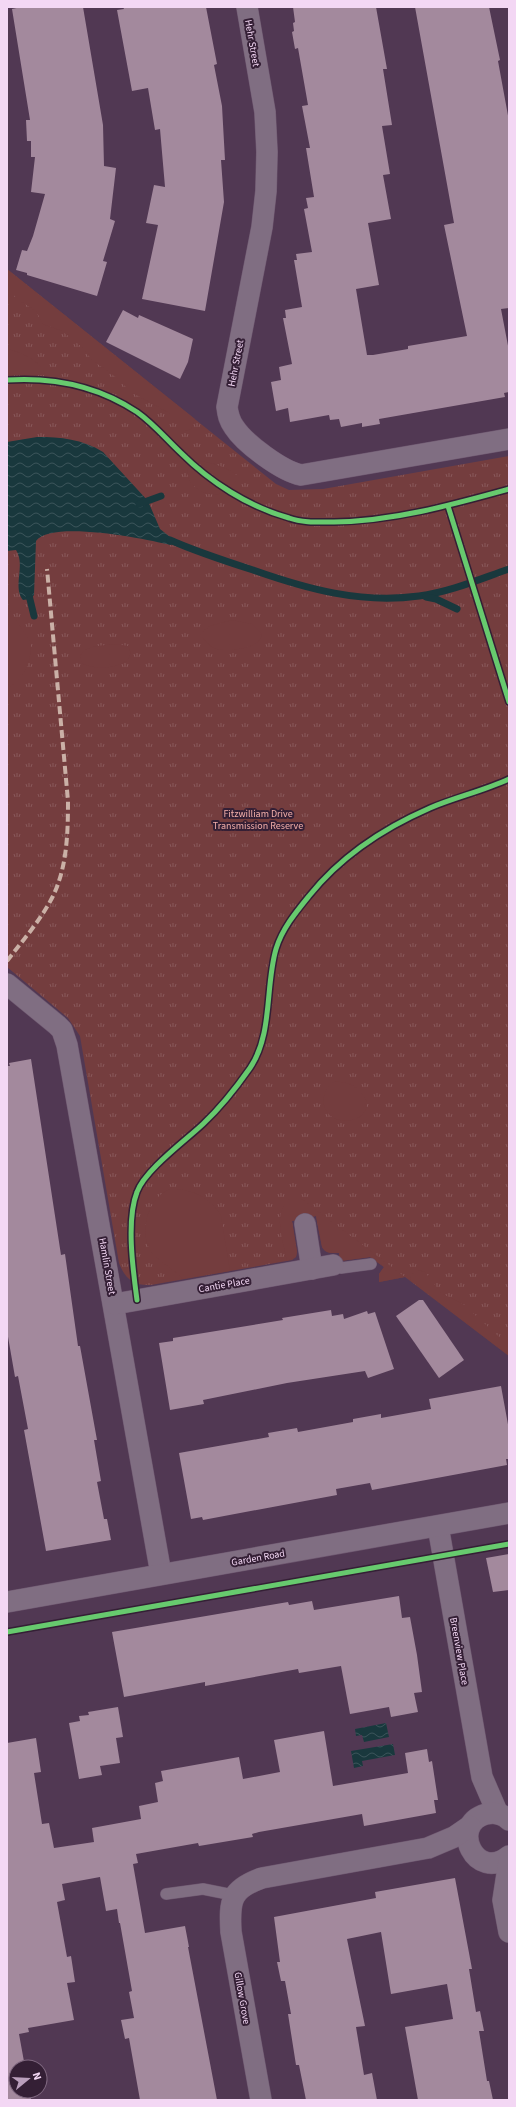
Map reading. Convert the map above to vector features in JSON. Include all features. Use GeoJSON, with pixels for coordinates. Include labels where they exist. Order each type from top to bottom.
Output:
{"type":"FeatureCollection","features":[{"type":"Feature","properties":{"kind":"street","name":"Hehr Street"},"geometry":{"type":"LineString","coordinates":[[247,7],[265,112],[267,152],[266,191],[262,227],[227,407],[229,419],[234,428],[243,438],[275,463],[290,473],[301,475],[345,469],[509,440]]}},
{"type":"Feature","properties":{"kind":"street","name":"Hamlin Street"},"geometry":{"type":"LineString","coordinates":[[7,984],[57,1025],[65,1037],[114,1304],[161,1574]]}},
{"type":"Feature","properties":{"kind":"street"},"geometry":{"type":"LineString","coordinates":[[305,1224],[312,1269]]}},
{"type":"Feature","properties":{"kind":"street","name":"Cantie Place"},"geometry":{"type":"LineString","coordinates":[[114,1304],[333,1266]]}},
{"type":"Feature","properties":{"kind":"street","name":"Garden Road"},"geometry":{"type":"LineString","coordinates":[[7,1602],[509,1513]]}},
{"type":"Feature","properties":{"kind":"street","name":"Breenview Place"},"geometry":{"type":"LineString","coordinates":[[438,1526],[482,1777],[506,1819]]}},
{"type":"Feature","properties":{"kind":"street","name":"Breenview Place"},"geometry":{"type":"LineString","coordinates":[[478,1858],[470,1849],[467,1841],[473,1823],[482,1777]]}},
{"type":"Feature","properties":{"kind":"street"},"geometry":{"type":"LineString","coordinates":[[234,1895],[245,1884],[262,1878],[428,1848],[454,1837],[489,1813],[506,1819]]}},
{"type":"Feature","properties":{"kind":"street"},"geometry":{"type":"LineString","coordinates":[[428,1848],[496,1863],[509,1856]]}},
{"type":"Feature","properties":{"kind":"street"},"geometry":{"type":"LineString","coordinates":[[478,1858],[503,1900]]}},
{"type":"Feature","properties":{"kind":"street"},"geometry":{"type":"LineString","coordinates":[[509,1861],[503,1900],[509,1932]]}},
{"type":"Feature","properties":{"kind":"street","name":"Gillow Grove"},"geometry":{"type":"LineString","coordinates":[[234,1895],[230,1912],[231,1932],[261,2100]]}},
{"type":"Feature","properties":{"kind":"lane"},"geometry":{"type":"LineString","coordinates":[[333,1266],[342,1268],[371,1264]]}},
{"type":"Feature","properties":{"kind":"lane"},"geometry":{"type":"LineString","coordinates":[[166,1894],[203,1889],[234,1895]]}},
{"type":"Feature","properties":{"kind":"green space","name":"Fitzwilliam Drive Transmission Reserve"},"geometry":{"type":"Polygon","coordinates":[[[7,269],[276,484],[289,490],[323,489],[509,456],[509,1356],[405,1277],[379,1282],[379,1274],[384,1267],[370,1257],[340,1261],[339,1253],[329,1253],[325,1251],[322,1247],[316,1216],[292,1221],[297,1252],[296,1257],[292,1260],[151,1285],[135,1283],[127,1277],[121,1269],[80,1036],[68,1018],[7,967],[7,269]]]}},
{"type":"Feature","properties":{"kind":"green space"},"geometry":{"type":"Polygon","coordinates":[[[7,269],[195,419],[191,429],[186,431],[169,413],[131,392],[117,378],[92,360],[82,347],[62,331],[43,324],[36,311],[20,301],[7,289],[7,269]]]}},
{"type":"Feature","properties":{"kind":"green space"},"geometry":{"type":"Polygon","coordinates":[[[7,349],[18,352],[30,358],[40,366],[45,375],[7,375],[7,349]]]}},
{"type":"Feature","properties":{"kind":"green space"},"geometry":{"type":"Polygon","coordinates":[[[197,461],[219,466],[229,470],[239,477],[231,487],[197,461]]]}},
{"type":"Feature","properties":{"kind":"green space"},"geometry":{"type":"Polygon","coordinates":[[[189,467],[224,493],[210,494],[201,491],[190,481],[187,472],[189,467]]]}},
{"type":"Feature","properties":{"kind":"green space"},"geometry":{"type":"Polygon","coordinates":[[[7,606],[31,643],[31,650],[26,669],[23,674],[7,689],[7,606]]]}},
{"type":"Feature","properties":{"kind":"green space"},"geometry":{"type":"Polygon","coordinates":[[[232,620],[252,624],[262,634],[260,639],[256,643],[249,646],[234,650],[226,650],[212,647],[202,637],[202,632],[210,626],[232,620]]]}},
{"type":"Feature","properties":{"kind":"green space"},"geometry":{"type":"Polygon","coordinates":[[[116,644],[128,646],[130,653],[128,659],[122,663],[114,666],[96,667],[88,666],[82,663],[80,657],[86,650],[95,646],[116,644]]]}},
{"type":"Feature","properties":{"kind":"green space"},"geometry":{"type":"Polygon","coordinates":[[[334,1082],[345,1082],[358,1089],[367,1102],[366,1108],[361,1116],[356,1119],[345,1121],[329,1115],[324,1106],[324,1095],[329,1086],[334,1082]]]}},
{"type":"Feature","properties":{"kind":"green space"},"geometry":{"type":"Polygon","coordinates":[[[170,1189],[185,1190],[200,1195],[217,1210],[221,1216],[230,1271],[182,1279],[152,1253],[146,1236],[145,1227],[147,1217],[156,1200],[170,1189]]]}},
{"type":"Feature","properties":{"kind":"green space"},"geometry":{"type":"Polygon","coordinates":[[[292,1197],[299,1197],[405,1277],[379,1282],[379,1274],[384,1267],[370,1257],[340,1261],[339,1253],[329,1253],[325,1251],[322,1247],[316,1216],[292,1221],[297,1252],[296,1257],[287,1261],[281,1235],[280,1218],[286,1203],[292,1197]]]}},
{"type":"Feature","properties":{"kind":"green space"},"geometry":{"type":"Polygon","coordinates":[[[418,1270],[425,1272],[441,1293],[463,1304],[509,1346],[509,1356],[411,1281],[410,1276],[418,1270]]]}},
{"type":"Feature","properties":{"kind":"water"},"geometry":{"type":"Polygon","coordinates":[[[37,437],[71,440],[87,444],[103,452],[148,501],[160,529],[178,543],[170,545],[141,539],[79,531],[60,532],[45,535],[36,541],[34,595],[31,599],[23,600],[19,589],[19,556],[16,550],[7,551],[7,442],[37,437]]]}},
{"type":"Feature","properties":{"kind":"water"},"geometry":{"type":"Polygon","coordinates":[[[386,1723],[389,1737],[364,1742],[362,1735],[356,1736],[355,1729],[386,1723]]]}},
{"type":"Feature","properties":{"kind":"water"},"geometry":{"type":"Polygon","coordinates":[[[393,1744],[395,1755],[362,1761],[363,1766],[354,1768],[351,1751],[393,1744]]]}},
{"type":"Feature","properties":{"kind":"building"},"geometry":{"type":"Polygon","coordinates":[[[21,7],[83,7],[103,125],[104,166],[116,168],[110,219],[115,221],[103,261],[107,262],[97,296],[27,275],[27,273],[16,270],[22,250],[27,251],[33,236],[45,194],[31,192],[35,157],[31,157],[31,141],[27,141],[26,120],[30,120],[12,9],[21,7]]]}},
{"type":"Feature","properties":{"kind":"building"},"geometry":{"type":"Polygon","coordinates":[[[123,7],[206,7],[217,64],[214,65],[222,106],[225,160],[221,160],[224,202],[205,311],[142,299],[158,225],[146,223],[154,185],[165,187],[160,129],[155,130],[148,88],[132,91],[117,10],[124,9],[123,7]]]}},
{"type":"Feature","properties":{"kind":"building"},"geometry":{"type":"Polygon","coordinates":[[[293,7],[376,7],[387,69],[383,69],[392,125],[382,126],[390,174],[383,175],[391,219],[368,223],[379,285],[356,289],[367,355],[373,355],[408,349],[408,346],[467,336],[444,225],[454,223],[415,7],[489,7],[500,60],[498,61],[509,121],[509,308],[501,309],[509,351],[509,392],[504,393],[505,397],[379,419],[380,424],[362,427],[362,423],[341,427],[339,419],[330,420],[329,415],[290,422],[288,408],[276,411],[271,382],[281,380],[279,367],[292,364],[283,318],[286,318],[285,310],[302,307],[294,260],[297,260],[296,254],[312,252],[304,209],[308,208],[306,198],[314,197],[306,148],[310,148],[302,106],[308,105],[298,48],[295,49],[292,32],[294,31],[293,23],[295,22],[293,7]]]}},
{"type":"Feature","properties":{"kind":"building"},"geometry":{"type":"Polygon","coordinates":[[[123,310],[138,318],[139,315],[193,339],[188,362],[180,379],[106,342],[123,310]]]}},
{"type":"Feature","properties":{"kind":"building"},"geometry":{"type":"Polygon","coordinates":[[[31,1059],[61,1255],[65,1254],[78,1346],[80,1346],[97,1440],[94,1440],[101,1481],[97,1482],[104,1519],[107,1519],[111,1540],[46,1551],[24,1430],[28,1429],[18,1376],[15,1377],[7,1331],[7,1066],[10,1066],[9,1063],[31,1059]]]}},
{"type":"Feature","properties":{"kind":"building"},"geometry":{"type":"Polygon","coordinates":[[[419,1300],[423,1300],[464,1360],[439,1378],[396,1316],[419,1300]]]}},
{"type":"Feature","properties":{"kind":"building"},"geometry":{"type":"Polygon","coordinates":[[[331,1310],[332,1316],[343,1314],[344,1319],[367,1311],[368,1314],[375,1312],[394,1369],[368,1378],[365,1371],[287,1383],[203,1400],[204,1404],[170,1410],[159,1343],[173,1341],[173,1338],[283,1320],[282,1318],[331,1310]]]}},
{"type":"Feature","properties":{"kind":"building"},"geometry":{"type":"Polygon","coordinates":[[[501,1386],[509,1430],[509,1459],[506,1459],[507,1465],[372,1490],[370,1483],[336,1489],[337,1495],[203,1520],[202,1517],[191,1519],[179,1453],[269,1437],[268,1433],[297,1428],[298,1432],[353,1422],[353,1419],[381,1414],[381,1418],[431,1409],[429,1399],[501,1386]]]}},
{"type":"Feature","properties":{"kind":"building"},"geometry":{"type":"Polygon","coordinates":[[[509,1554],[509,1590],[493,1592],[486,1558],[509,1554]]]}},
{"type":"Feature","properties":{"kind":"building"},"geometry":{"type":"Polygon","coordinates":[[[399,1596],[402,1618],[410,1617],[417,1655],[422,1692],[414,1693],[418,1712],[391,1717],[389,1707],[350,1714],[341,1666],[299,1673],[298,1669],[205,1686],[205,1682],[124,1697],[112,1632],[288,1602],[289,1605],[312,1601],[314,1610],[399,1596]]]}},
{"type":"Feature","properties":{"kind":"building"},"geometry":{"type":"Polygon","coordinates":[[[118,1707],[123,1737],[116,1738],[120,1763],[100,1766],[102,1775],[79,1779],[69,1723],[80,1721],[79,1716],[89,1715],[88,1712],[118,1707]]]}},
{"type":"Feature","properties":{"kind":"building"},"geometry":{"type":"Polygon","coordinates":[[[324,1731],[333,1786],[408,1773],[405,1753],[427,1749],[429,1762],[432,1761],[438,1800],[434,1800],[436,1813],[364,1826],[362,1814],[259,1832],[252,1834],[253,1837],[199,1846],[198,1843],[136,1854],[138,1863],[133,1864],[145,1933],[185,1926],[217,2100],[140,2100],[129,2038],[125,2039],[121,2020],[134,2018],[129,1992],[132,1991],[117,1909],[106,1911],[100,1877],[62,1884],[65,1900],[57,1902],[67,1957],[71,1956],[75,1982],[67,1983],[74,2020],[28,2028],[29,2032],[19,2034],[24,2059],[8,2059],[8,2099],[31,2100],[7,2100],[7,1743],[36,1738],[41,1772],[34,1773],[42,1824],[49,1823],[54,1848],[94,1842],[92,1828],[141,1819],[139,1806],[158,1802],[155,1783],[163,1781],[161,1771],[239,1757],[243,1779],[280,1772],[274,1740],[324,1731]]]}},
{"type":"Feature","properties":{"kind":"building"},"geometry":{"type":"Polygon","coordinates":[[[455,1878],[472,1969],[469,1969],[476,2012],[480,2011],[484,2031],[479,2031],[487,2081],[489,2081],[493,2100],[418,2100],[405,2027],[453,2019],[447,1984],[391,1994],[381,1932],[347,1939],[365,2026],[356,2027],[364,2075],[372,2073],[377,2100],[306,2100],[299,2065],[296,2065],[288,2014],[291,2014],[285,1981],[281,1981],[277,1962],[280,1962],[274,1917],[376,1898],[375,1892],[455,1878]]]}},
{"type":"Feature","properties":{"kind":"waterway"},"geometry":{"type":"LineString","coordinates":[[139,504],[161,496]]}},
{"type":"Feature","properties":{"kind":"waterway"},"geometry":{"type":"LineString","coordinates":[[170,540],[211,556],[314,589],[376,598],[397,598],[442,592],[509,569]]}},
{"type":"Feature","properties":{"kind":"waterway"},"geometry":{"type":"LineString","coordinates":[[28,591],[34,616]]}},
{"type":"Feature","properties":{"kind":"waterway"},"geometry":{"type":"LineString","coordinates":[[426,597],[436,599],[457,609]]}},
{"type":"Feature","properties":{"kind":"marked path"},"geometry":{"type":"LineString","coordinates":[[7,961],[37,922],[53,896],[58,885],[66,850],[68,801],[47,569]]}},
{"type":"Feature","properties":{"kind":"cycle path"},"geometry":{"type":"LineString","coordinates":[[7,380],[41,380],[75,385],[122,403],[137,412],[149,422],[192,464],[217,483],[259,507],[294,520],[334,522],[378,519],[444,506],[509,489]]}},
{"type":"Feature","properties":{"kind":"cycle path"},"geometry":{"type":"LineString","coordinates":[[448,506],[509,702]]}},
{"type":"Feature","properties":{"kind":"cycle path"},"geometry":{"type":"LineString","coordinates":[[137,1300],[131,1245],[132,1216],[137,1192],[141,1183],[148,1174],[216,1111],[250,1068],[257,1055],[262,1040],[268,1010],[276,949],[282,935],[294,915],[335,868],[364,844],[396,825],[430,808],[509,779]]}},
{"type":"Feature","properties":{"kind":"cycle path"},"geometry":{"type":"LineString","coordinates":[[7,1632],[509,1544]]}}]}
